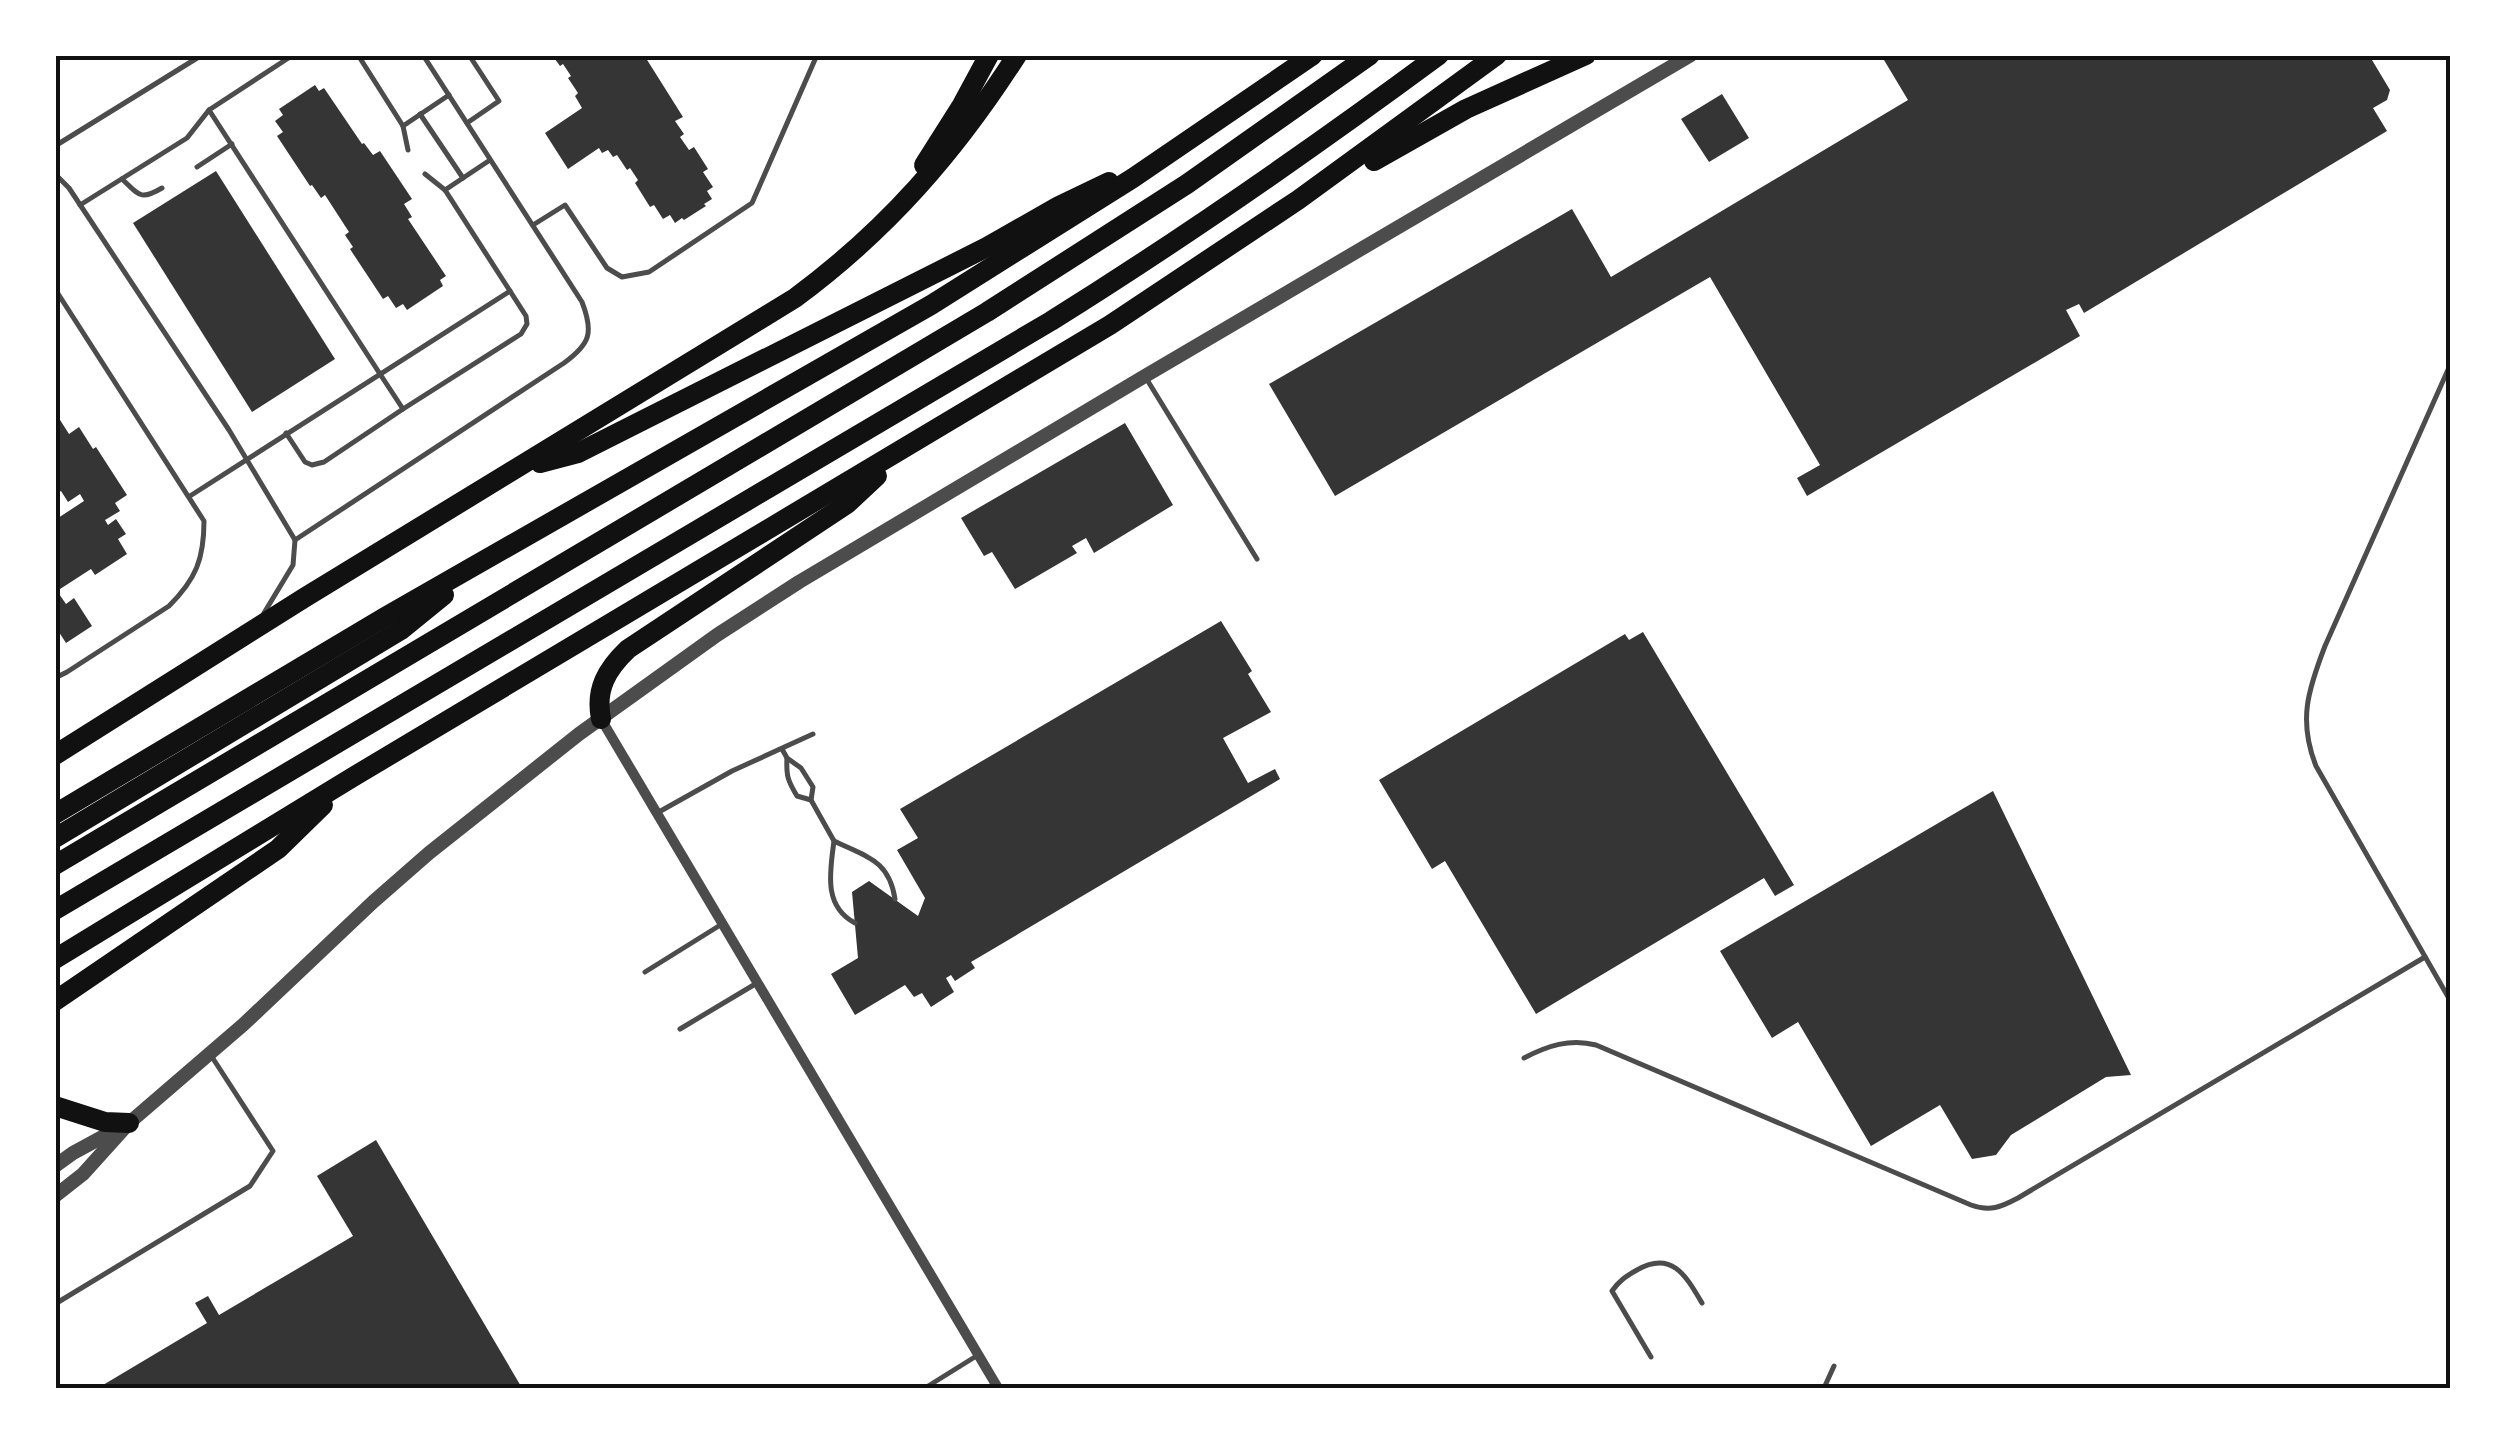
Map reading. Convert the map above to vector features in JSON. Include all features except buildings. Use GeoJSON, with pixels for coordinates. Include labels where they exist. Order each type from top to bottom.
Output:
{"type":"FeatureCollection","features":[{"type":"Feature","properties":{"kind":"highway"},"geometry":{"type":"LineString","coordinates":[[870,237],[934,150],[989,55]]}},
{"type":"Feature","properties":{"kind":"highway"},"geometry":{"type":"LineString","coordinates":[[55,755],[795,298],[870,237],[954,147],[1016,55]]}},
{"type":"Feature","properties":{"kind":"highway"},"geometry":{"type":"LineString","coordinates":[[55,814],[339,644],[931,306],[1183,146],[1313,55]]}},
{"type":"Feature","properties":{"kind":"highway"},"geometry":{"type":"LineString","coordinates":[[55,864],[987,312],[1187,184],[1370,55]]}},
{"type":"Feature","properties":{"kind":"highway"},"geometry":{"type":"LineString","coordinates":[[55,910],[1064,312],[1238,198],[1439,55]]}},
{"type":"Feature","properties":{"kind":"highway"},"geometry":{"type":"LineString","coordinates":[[55,960],[353,777],[1082,342],[1326,181],[1497,55]]}},
{"type":"Feature","properties":{"kind":"highway"},"geometry":{"type":"LineString","coordinates":[[1230,246],[1446,119],[1586,55]]}},
{"type":"Feature","properties":{"kind":"highway"},"geometry":{"type":"LineString","coordinates":[[516,469],[578,453],[1183,146]]}},
{"type":"Feature","properties":{"kind":"highway"},"geometry":{"type":"LineString","coordinates":[[600,718],[598,700],[604,679],[628,648],[848,504],[904,450]]}},
{"type":"Feature","properties":{"kind":"highway"},"geometry":{"type":"LineString","coordinates":[[55,838],[401,630],[488,559]]}},
{"type":"Feature","properties":{"kind":"highway"},"geometry":{"type":"LineString","coordinates":[[55,1001],[278,849],[353,777]]}},
{"type":"Feature","properties":{"kind":"highway"},"geometry":{"type":"LineString","coordinates":[[55,1106],[105,1122],[129,1123]]}},
{"type":"Feature","properties":{"kind":"street"},"geometry":{"type":"LineString","coordinates":[[55,1196],[83,1174],[129,1123],[210,1054],[416,864],[600,718],[768,602],[1691,55]]}},
{"type":"Feature","properties":{"kind":"street"},"geometry":{"type":"LineString","coordinates":[[600,718],[998,1388]]}},
{"type":"Feature","properties":{"kind":"street"},"geometry":{"type":"LineString","coordinates":[[55,1166],[129,1123]]}},
{"type":"Feature","properties":{"kind":"lane"},"geometry":{"type":"LineString","coordinates":[[55,146],[202,55]]}},
{"type":"Feature","properties":{"kind":"lane"},"geometry":{"type":"LineString","coordinates":[[80,205],[187,138],[210,110],[293,55]]}},
{"type":"Feature","properties":{"kind":"lane"},"geometry":{"type":"LineString","coordinates":[[358,55],[404,126],[408,150]]}},
{"type":"Feature","properties":{"kind":"lane"},"geometry":{"type":"LineString","coordinates":[[295,540],[582,350],[587,342],[582,302],[424,55]]}},
{"type":"Feature","properties":{"kind":"lane"},"geometry":{"type":"LineString","coordinates":[[467,123],[499,101],[469,55]]}},
{"type":"Feature","properties":{"kind":"lane"},"geometry":{"type":"LineString","coordinates":[[532,226],[566,205],[607,268],[622,276],[649,272],[752,203],[817,55]]}},
{"type":"Feature","properties":{"kind":"lane"},"geometry":{"type":"LineString","coordinates":[[404,126],[449,95]]}},
{"type":"Feature","properties":{"kind":"lane"},"geometry":{"type":"LineString","coordinates":[[210,110],[403,409]]}},
{"type":"Feature","properties":{"kind":"lane"},"geometry":{"type":"LineString","coordinates":[[420,114],[463,178]]}},
{"type":"Feature","properties":{"kind":"lane"},"geometry":{"type":"LineString","coordinates":[[196,167],[232,144]]}},
{"type":"Feature","properties":{"kind":"lane"},"geometry":{"type":"LineString","coordinates":[[445,190],[490,160]]}},
{"type":"Feature","properties":{"kind":"lane"},"geometry":{"type":"LineString","coordinates":[[55,174],[69,188],[246,458],[295,540],[293,565],[252,632]]}},
{"type":"Feature","properties":{"kind":"lane"},"geometry":{"type":"LineString","coordinates":[[286,433],[305,462],[324,462],[524,332],[526,316],[445,190],[425,174]]}},
{"type":"Feature","properties":{"kind":"lane"},"geometry":{"type":"LineString","coordinates":[[122,178],[140,196],[162,188]]}},
{"type":"Feature","properties":{"kind":"lane"},"geometry":{"type":"LineString","coordinates":[[55,289],[204,522],[200,562],[169,606],[55,678]]}},
{"type":"Feature","properties":{"kind":"lane"},"geometry":{"type":"LineString","coordinates":[[190,496],[510,291]]}},
{"type":"Feature","properties":{"kind":"lane"},"geometry":{"type":"LineString","coordinates":[[2451,364],[2325,646],[2311,683],[2306,720],[2316,766],[2451,1002]]}},
{"type":"Feature","properties":{"kind":"lane"},"geometry":{"type":"LineString","coordinates":[[1145,376],[1256,559]]}},
{"type":"Feature","properties":{"kind":"lane"},"geometry":{"type":"LineString","coordinates":[[657,813],[732,771],[814,734]]}},
{"type":"Feature","properties":{"kind":"lane"},"geometry":{"type":"LineString","coordinates":[[782,749],[787,758],[802,768],[813,787],[810,800],[834,842],[880,864],[889,876],[895,899]]}},
{"type":"Feature","properties":{"kind":"lane"},"geometry":{"type":"LineString","coordinates":[[787,758],[786,776],[797,796],[810,800]]}},
{"type":"Feature","properties":{"kind":"lane"},"geometry":{"type":"LineString","coordinates":[[834,842],[832,896],[837,910],[855,922]]}},
{"type":"Feature","properties":{"kind":"lane"},"geometry":{"type":"LineString","coordinates":[[645,972],[722,924]]}},
{"type":"Feature","properties":{"kind":"lane"},"geometry":{"type":"LineString","coordinates":[[1524,1058],[1564,1042],[1596,1045],[1989,1210],[2018,1198],[2425,957]]}},
{"type":"Feature","properties":{"kind":"lane"},"geometry":{"type":"LineString","coordinates":[[680,1029],[757,983]]}},
{"type":"Feature","properties":{"kind":"lane"},"geometry":{"type":"LineString","coordinates":[[55,1304],[250,1186],[274,1151],[210,1054]]}},
{"type":"Feature","properties":{"kind":"lane"},"geometry":{"type":"LineString","coordinates":[[1651,1357],[1612,1292],[1618,1283],[1645,1265],[1669,1264],[1686,1276],[1702,1303]]}},
{"type":"Feature","properties":{"kind":"lane"},"geometry":{"type":"LineString","coordinates":[[928,1387],[978,1355]]}},
{"type":"Feature","properties":{"kind":"lane"},"geometry":{"type":"LineString","coordinates":[[1824,1388],[1834,1366]]}}]}
